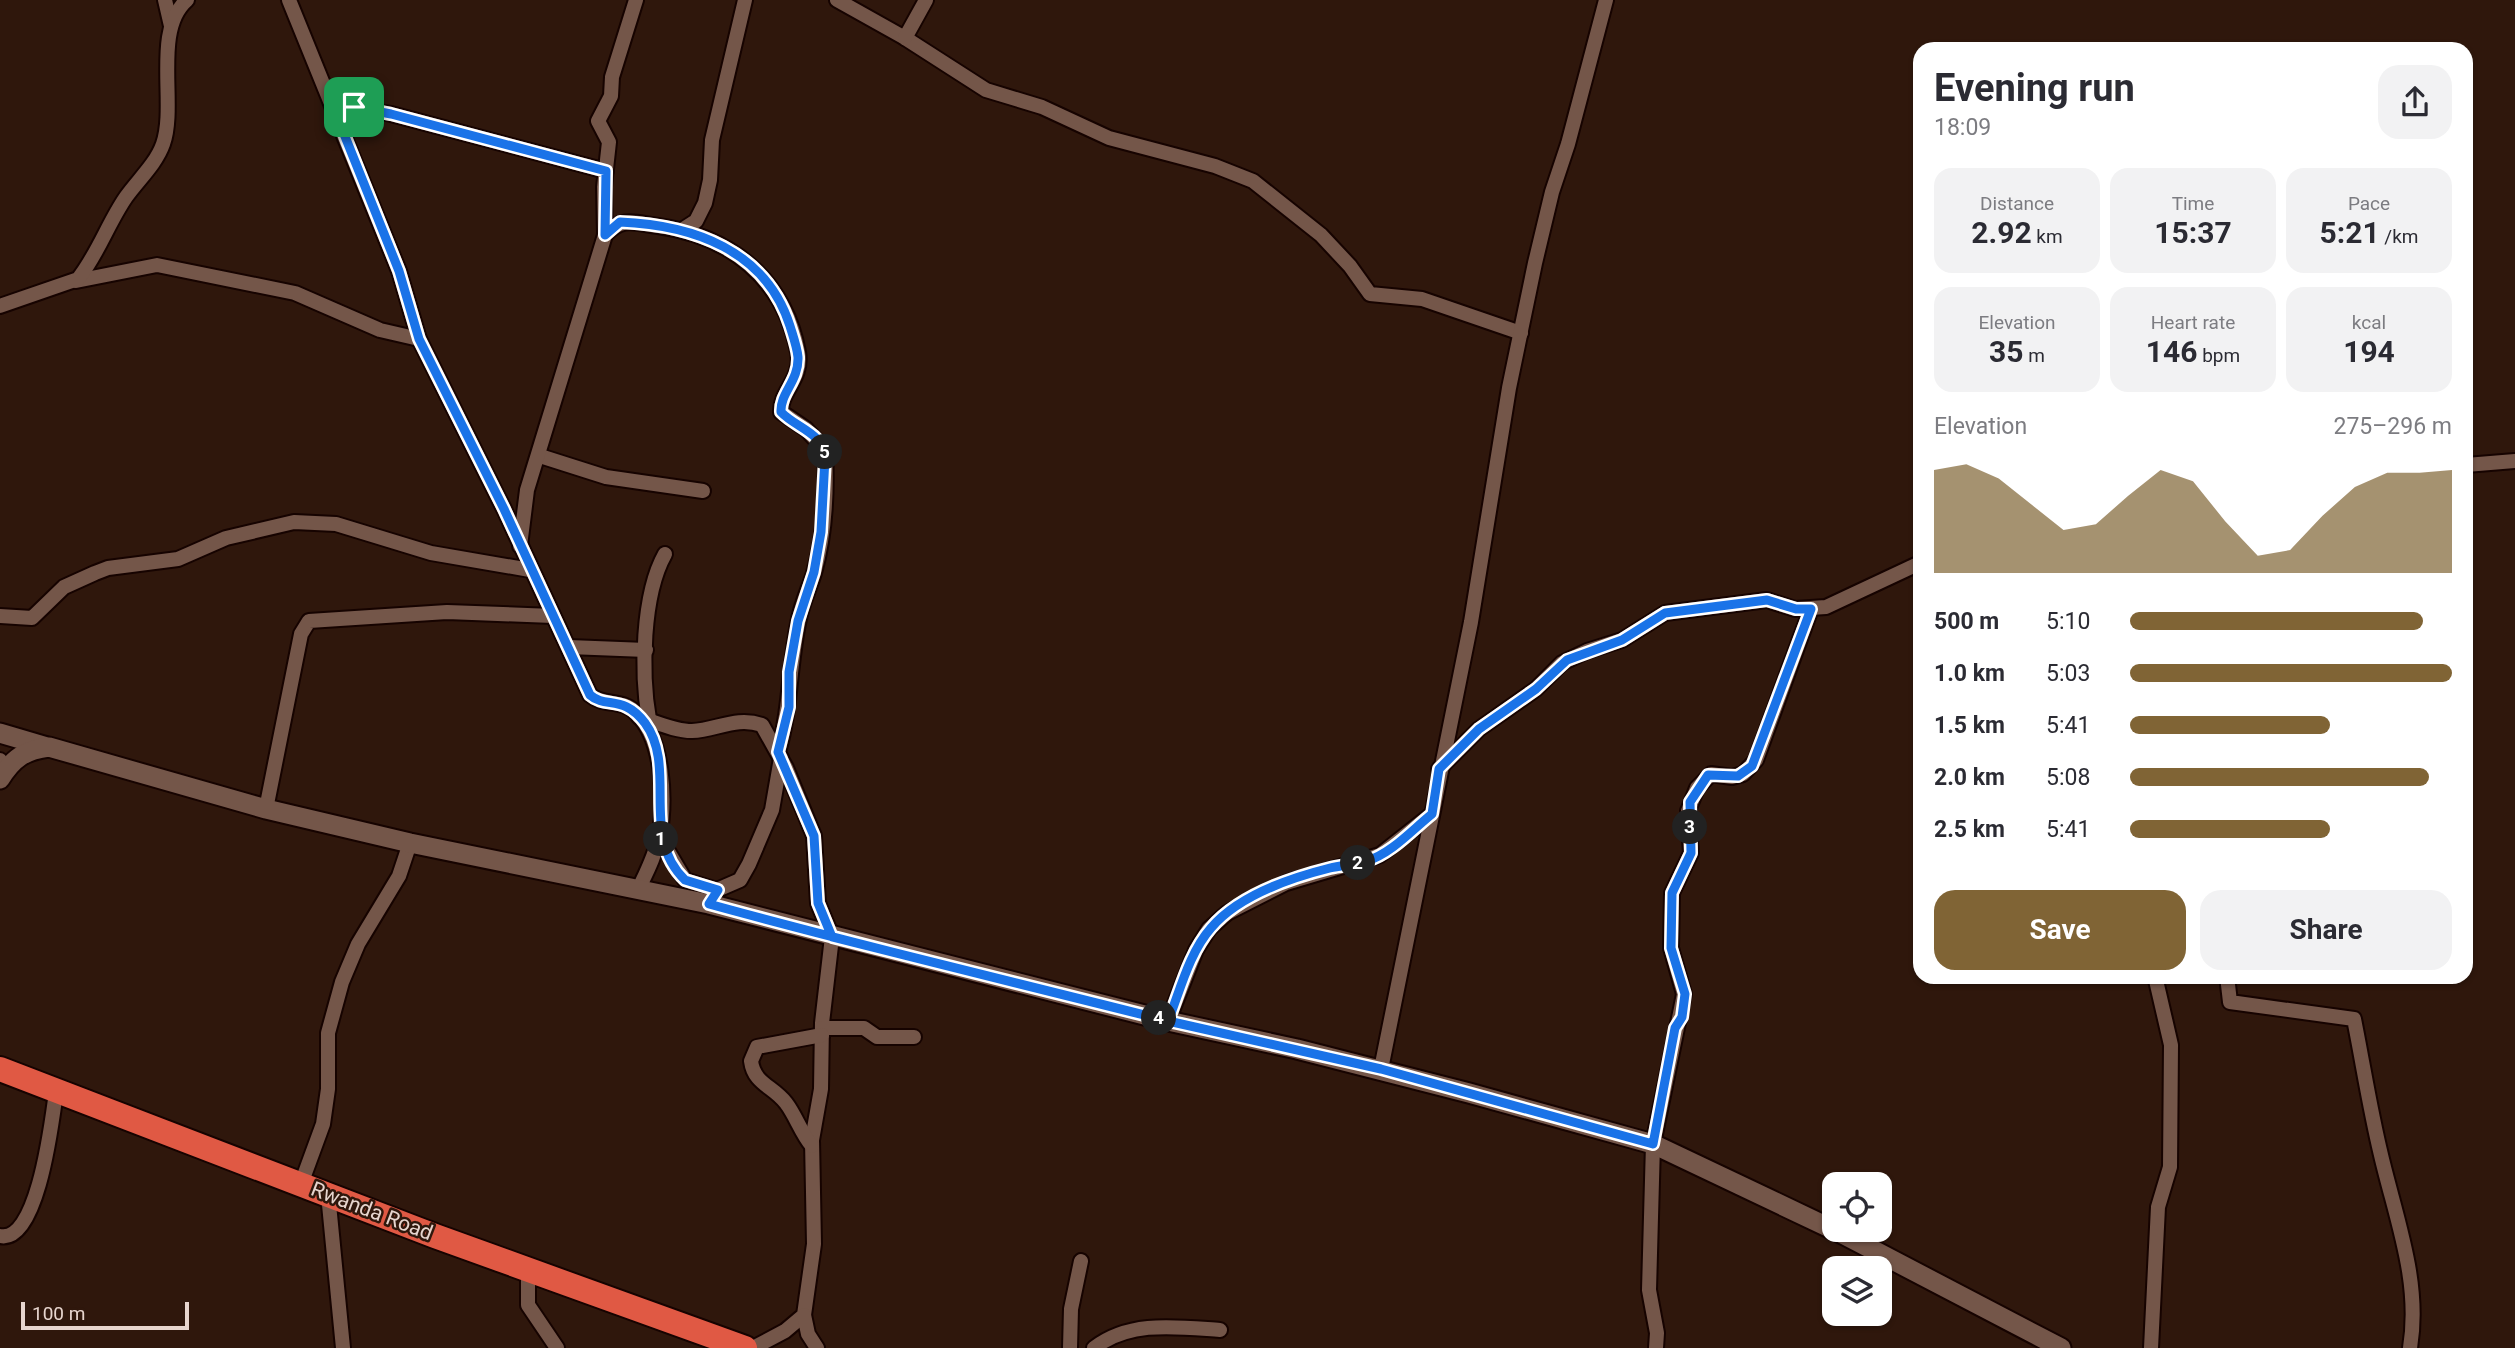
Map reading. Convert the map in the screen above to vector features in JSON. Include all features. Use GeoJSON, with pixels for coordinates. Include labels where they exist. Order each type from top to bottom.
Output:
{"type":"FeatureCollection","features":[{"type":"Feature","properties":{"kind":"highway","name":"Rwanda Road"},"geometry":{"type":"LineString","coordinates":[[0,1069],[527,1269],[745,1348]]}},
{"type":"Feature","properties":{"kind":"street"},"geometry":{"type":"LineString","coordinates":[[76,281],[90,262],[125,198],[163,146],[171,29],[166,0]]}},
{"type":"Feature","properties":{"kind":"street"},"geometry":{"type":"LineString","coordinates":[[171,29],[178,8],[187,0]]}},
{"type":"Feature","properties":{"kind":"street"},"geometry":{"type":"LineString","coordinates":[[289,0],[320,83],[336,114],[399,271],[419,339],[590,695],[598,701],[619,702],[644,718],[692,731],[726,723],[751,722],[762,725],[779,755],[814,836],[818,903],[832,937],[822,1032],[821,1089],[812,1146],[814,1244],[804,1315],[808,1334],[817,1348]]}},
{"type":"Feature","properties":{"kind":"street"},"geometry":{"type":"LineString","coordinates":[[520,546],[523,505],[540,456],[549,410],[605,235],[609,139],[598,121],[611,96],[611,77],[636,0]]}},
{"type":"Feature","properties":{"kind":"street"},"geometry":{"type":"LineString","coordinates":[[682,230],[696,221],[705,203],[710,180],[712,140],[745,0]]}},
{"type":"Feature","properties":{"kind":"street"},"geometry":{"type":"LineString","coordinates":[[837,0],[905,38],[986,90],[1042,107],[1109,138],[1215,166],[1253,181],[1321,235],[1350,266],[1370,294],[1422,299],[1521,333]]}},
{"type":"Feature","properties":{"kind":"street"},"geometry":{"type":"LineString","coordinates":[[905,38],[926,0]]}},
{"type":"Feature","properties":{"kind":"street"},"geometry":{"type":"LineString","coordinates":[[1381,1069],[1439,769],[1471,622],[1521,333],[1552,192],[1606,0]]}},
{"type":"Feature","properties":{"kind":"street"},"geometry":{"type":"LineString","coordinates":[[336,114],[354,107],[391,114],[606,171]]}},
{"type":"Feature","properties":{"kind":"street"},"geometry":{"type":"LineString","coordinates":[[605,235],[620,222],[682,230],[718,241],[774,289],[784,307],[798,360],[796,376],[782,402],[781,412],[806,429],[825,450],[821,532],[814,572],[798,621],[789,672],[789,707],[772,810],[740,880],[713,897]]}},
{"type":"Feature","properties":{"kind":"street"},"geometry":{"type":"LineString","coordinates":[[0,306],[76,281],[157,265],[295,293],[380,330],[419,339]]}},
{"type":"Feature","properties":{"kind":"street"},"geometry":{"type":"LineString","coordinates":[[540,456],[606,477],[703,491]]}},
{"type":"Feature","properties":{"kind":"street"},"geometry":{"type":"LineString","coordinates":[[2473,464],[2515,461]]}},
{"type":"Feature","properties":{"kind":"street"},"geometry":{"type":"LineString","coordinates":[[0,617],[32,618],[64,587],[108,568],[178,559],[226,538],[294,522],[336,524],[431,553],[530,570]]}},
{"type":"Feature","properties":{"kind":"street"},"geometry":{"type":"LineString","coordinates":[[639,888],[650,866],[659,836],[659,778],[654,744],[644,718],[651,585],[665,554]]}},
{"type":"Feature","properties":{"kind":"street"},"geometry":{"type":"LineString","coordinates":[[1439,769],[1479,729],[1536,689],[1562,663],[1587,651],[1622,640],[1665,613],[1767,600],[1796,609],[1833,605],[1913,566]]}},
{"type":"Feature","properties":{"kind":"street"},"geometry":{"type":"LineString","coordinates":[[1656,1348],[1657,1333],[1649,1290],[1653,1144],[1675,1028],[1682,1017],[1685,994],[1671,948],[1672,893],[1691,853],[1690,802],[1708,775],[1738,776],[1752,766],[1811,609]]}},
{"type":"Feature","properties":{"kind":"street"},"geometry":{"type":"LineString","coordinates":[[266,809],[301,634],[309,621],[447,612],[553,616]]}},
{"type":"Feature","properties":{"kind":"street"},"geometry":{"type":"LineString","coordinates":[[569,647],[646,650]]}},
{"type":"Feature","properties":{"kind":"street"},"geometry":{"type":"LineString","coordinates":[[0,733],[266,809],[410,842],[639,888],[713,897],[832,937],[1168,1021],[1381,1069],[1653,1144],[1822,1224]]}},
{"type":"Feature","properties":{"kind":"street"},"geometry":{"type":"LineString","coordinates":[[0,779],[13,760],[23,753],[48,747]]}},
{"type":"Feature","properties":{"kind":"street"},"geometry":{"type":"LineString","coordinates":[[1168,1021],[1196,950],[1209,929],[1227,913],[1286,883],[1380,855],[1432,814]]}},
{"type":"Feature","properties":{"kind":"street"},"geometry":{"type":"LineString","coordinates":[[659,836],[685,880],[713,897]]}},
{"type":"Feature","properties":{"kind":"street"},"geometry":{"type":"LineString","coordinates":[[302,1184],[323,1124],[328,1089],[328,1033],[342,982],[358,944],[395,884],[410,842]]}},
{"type":"Feature","properties":{"kind":"street"},"geometry":{"type":"LineString","coordinates":[[2151,1348],[2158,1207],[2170,1167],[2171,1045],[2157,984]]}},
{"type":"Feature","properties":{"kind":"street"},"geometry":{"type":"LineString","coordinates":[[2228,984],[2230,1002],[2354,1019],[2381,1154],[2412,1281],[2414,1322],[2410,1348]]}},
{"type":"Feature","properties":{"kind":"street"},"geometry":{"type":"LineString","coordinates":[[812,1146],[800,1132],[785,1102],[756,1078],[751,1061],[757,1047],[822,1032],[864,1028],[877,1037],[914,1037]]}},
{"type":"Feature","properties":{"kind":"street"},"geometry":{"type":"LineString","coordinates":[[3,1241],[18,1233],[26,1222],[45,1162],[56,1092]]}},
{"type":"Feature","properties":{"kind":"street"},"geometry":{"type":"LineString","coordinates":[[328,1194],[343,1348]]}},
{"type":"Feature","properties":{"kind":"street"},"geometry":{"type":"LineString","coordinates":[[1857,1242],[2061,1348]]}},
{"type":"Feature","properties":{"kind":"street"},"geometry":{"type":"LineString","coordinates":[[1070,1348],[1071,1309],[1081,1261]]}},
{"type":"Feature","properties":{"kind":"street"},"geometry":{"type":"LineString","coordinates":[[527,1269],[528,1305],[557,1348]]}},
{"type":"Feature","properties":{"kind":"street"},"geometry":{"type":"LineString","coordinates":[[753,1348],[785,1331],[804,1315]]}},
{"type":"Feature","properties":{"kind":"street"},"geometry":{"type":"LineString","coordinates":[[1094,1348],[1117,1334],[1145,1328],[1220,1329]]}},
{"type":"Feature","properties":{"kind":"route"},"geometry":{"type":"LineString","coordinates":[[354,107],[336,114],[351,157],[387,238],[419,339],[504,509],[590,695],[598,701],[619,702],[634,710],[647,725],[654,744],[659,778],[659,836],[685,880],[692,885],[718,890],[709,904],[832,937],[1168,1021],[1196,950],[1217,921],[1261,893],[1330,868],[1366,862],[1392,847],[1432,814],[1439,769],[1479,729],[1536,689],[1562,663],[1633,635],[1665,613],[1767,600],[1796,609],[1811,609],[1756,760],[1743,775],[1708,775],[1702,780],[1690,802],[1688,811],[1691,853],[1672,893],[1671,948],[1685,994],[1682,1017],[1675,1028],[1653,1144],[1381,1069],[1168,1021],[980,972],[832,937],[818,903],[814,836],[778,752],[789,707],[789,672],[798,621],[814,572],[821,532],[825,450],[806,429],[781,412],[782,402],[794,384],[798,360],[784,307],[774,289],[718,241],[706,236],[628,222],[614,225],[605,235],[606,171],[550,154],[501,145],[391,114],[354,107]]}}]}
